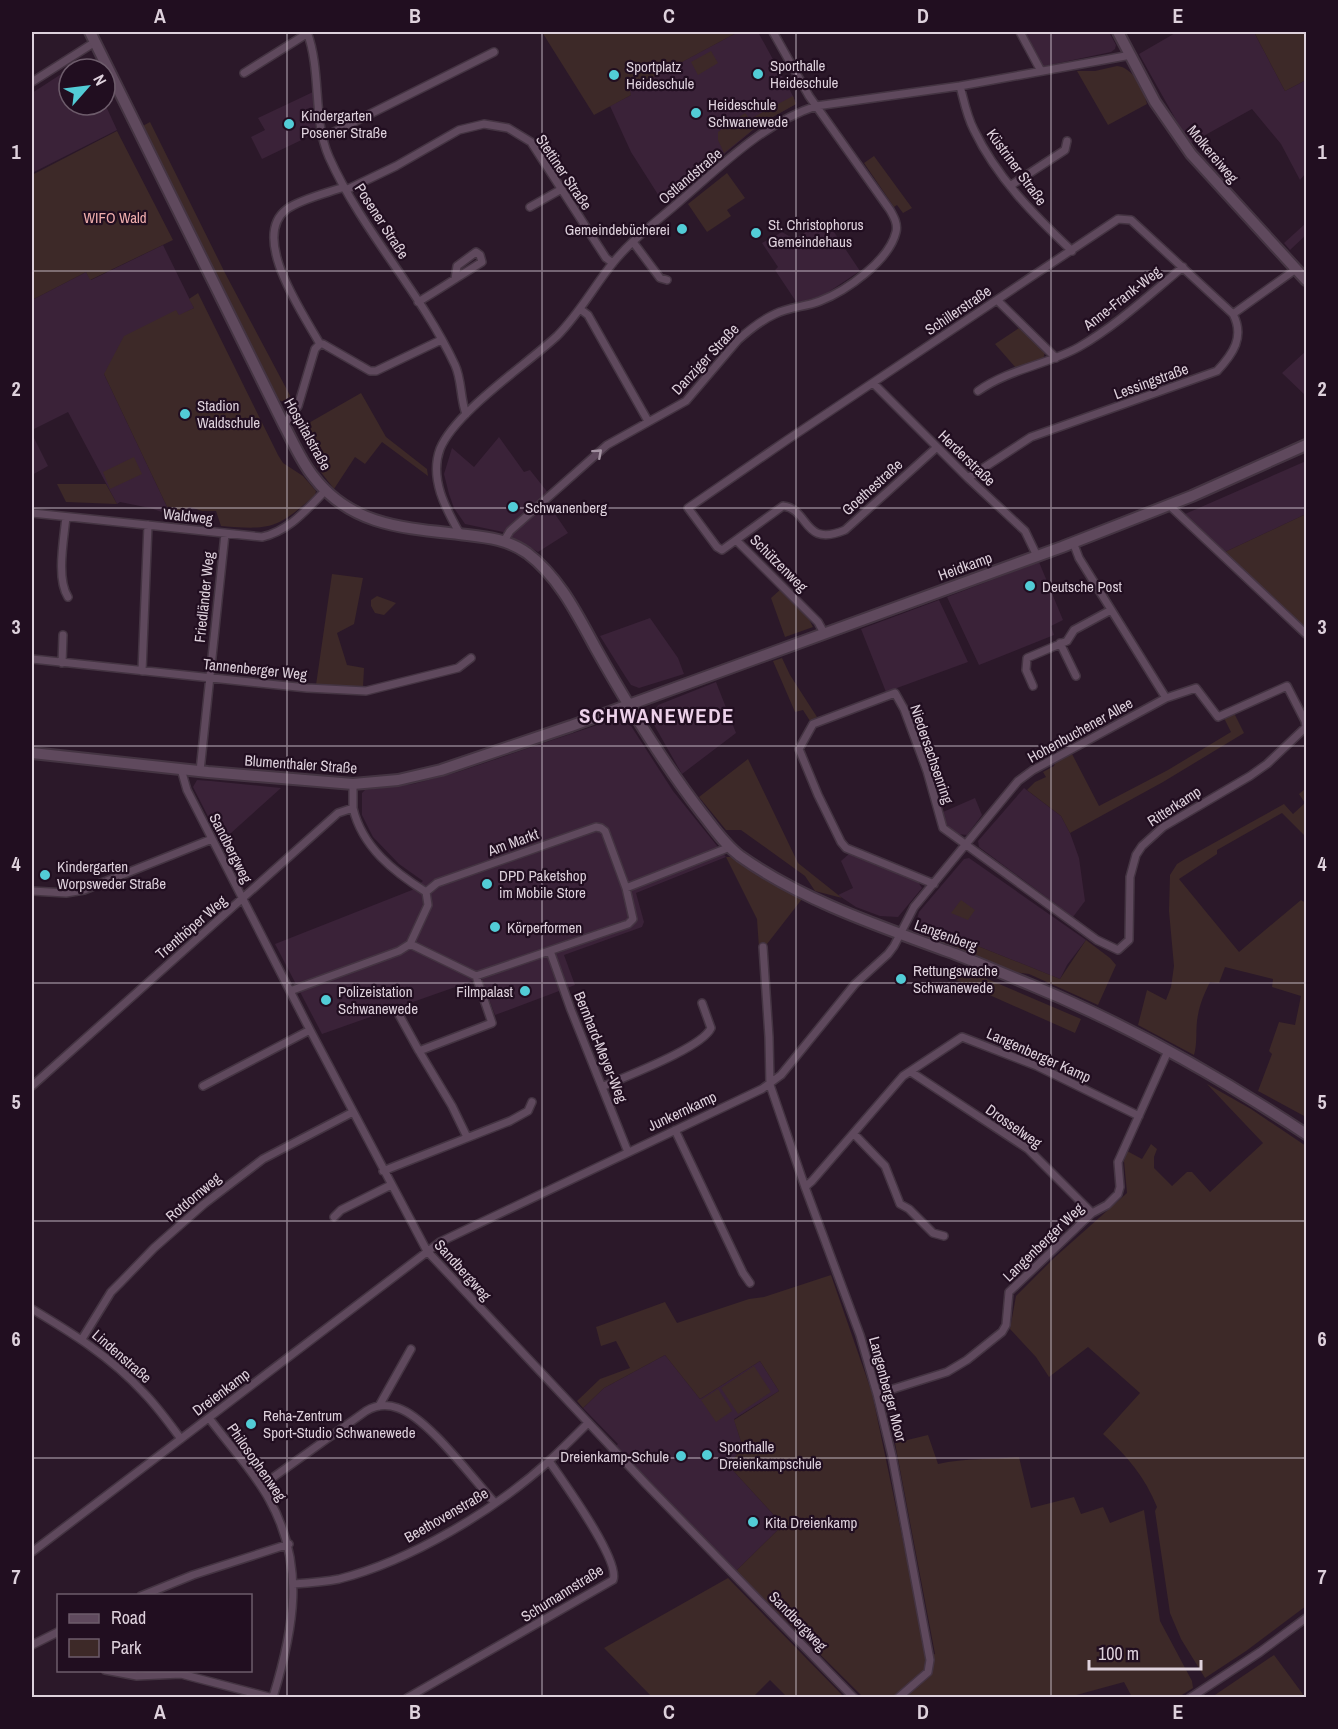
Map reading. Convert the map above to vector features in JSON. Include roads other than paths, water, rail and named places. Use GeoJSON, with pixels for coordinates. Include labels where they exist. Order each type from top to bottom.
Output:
{"type":"FeatureCollection","features":[{"type":"Feature","properties":{"kind":"main road","name":"Molkereiweg"},"geometry":{"type":"LineString","coordinates":[[1118,32],[1155,102],[1191,154],[1306,280]]}},
{"type":"Feature","properties":{"kind":"main road","name":"Hospitalstraße"},"geometry":{"type":"LineString","coordinates":[[92,34],[284,425],[311,474],[341,505],[369,519],[417,529],[504,541],[529,555],[544,568],[578,615],[628,704]]}},
{"type":"Feature","properties":{"kind":"main road","name":"Heidkamp"},"geometry":{"type":"LineString","coordinates":[[628,704],[1169,506],[1306,445]]}},
{"type":"Feature","properties":{"kind":"main road","name":"Blumenthaler Straße"},"geometry":{"type":"LineString","coordinates":[[32,753],[353,784],[398,780],[441,770],[628,704]]}},
{"type":"Feature","properties":{"kind":"main road","name":"Langenberg"},"geometry":{"type":"LineString","coordinates":[[628,704],[671,772],[718,834],[737,854],[818,901],[950,952],[1080,1007],[1168,1051],[1266,1107],[1306,1134]]}},
{"type":"Feature","properties":{"kind":"street"},"geometry":{"type":"LineString","coordinates":[[244,73],[308,32]]}},
{"type":"Feature","properties":{"kind":"street","name":"Posener Straße"},"geometry":{"type":"LineString","coordinates":[[308,32],[314,59],[322,138],[345,189],[418,302],[456,367],[466,414]]}},
{"type":"Feature","properties":{"kind":"street","name":"Danziger Straße"},"geometry":{"type":"LineString","coordinates":[[504,541],[510,531],[607,445],[686,401],[738,340],[757,325],[776,314],[818,302],[835,294],[866,272],[882,256],[892,241],[896,224],[890,210],[816,106],[773,32]]}},
{"type":"Feature","properties":{"kind":"street"},"geometry":{"type":"LineString","coordinates":[[1020,32],[1041,71]]}},
{"type":"Feature","properties":{"kind":"street"},"geometry":{"type":"LineString","coordinates":[[32,82],[92,34]]}},
{"type":"Feature","properties":{"kind":"street"},"geometry":{"type":"LineString","coordinates":[[322,138],[494,52]]}},
{"type":"Feature","properties":{"kind":"street","name":"Ostlandstraße"},"geometry":{"type":"LineString","coordinates":[[460,535],[442,495],[436,471],[443,444],[455,425],[557,335],[580,309],[613,263],[633,242],[759,136],[794,114],[816,106],[960,86],[1131,55]]}},
{"type":"Feature","properties":{"kind":"street","name":"Küstriner Straße"},"geometry":{"type":"LineString","coordinates":[[960,86],[973,129],[986,151],[1010,186],[1035,216],[1072,251]]}},
{"type":"Feature","properties":{"kind":"street","name":"Stettiner Straße"},"geometry":{"type":"LineString","coordinates":[[320,344],[279,269],[274,248],[277,221],[287,209],[345,189],[396,166],[459,130],[484,124],[508,128],[531,142],[606,258],[613,263]]}},
{"type":"Feature","properties":{"kind":"street"},"geometry":{"type":"LineString","coordinates":[[1010,186],[1065,150],[1066,141]]}},
{"type":"Feature","properties":{"kind":"street"},"geometry":{"type":"LineString","coordinates":[[530,207],[560,190]]}},
{"type":"Feature","properties":{"kind":"street","name":"Schillerstraße"},"geometry":{"type":"LineString","coordinates":[[688,508],[1118,219],[1131,220],[1233,314]]}},
{"type":"Feature","properties":{"kind":"street"},"geometry":{"type":"LineString","coordinates":[[633,242],[660,278],[667,280]]}},
{"type":"Feature","properties":{"kind":"street","name":"Anne-Frank-Weg"},"geometry":{"type":"LineString","coordinates":[[978,391],[993,380],[1056,358],[1079,347],[1113,325],[1183,267]]}},
{"type":"Feature","properties":{"kind":"street"},"geometry":{"type":"LineString","coordinates":[[1233,314],[1296,269]]}},
{"type":"Feature","properties":{"kind":"street"},"geometry":{"type":"LineString","coordinates":[[418,302],[455,279]]}},
{"type":"Feature","properties":{"kind":"street"},"geometry":{"type":"LineString","coordinates":[[997,300],[1056,358]]}},
{"type":"Feature","properties":{"kind":"street"},"geometry":{"type":"LineString","coordinates":[[580,309],[588,315],[648,421]]}},
{"type":"Feature","properties":{"kind":"street","name":"Lessingstraße"},"geometry":{"type":"LineString","coordinates":[[968,478],[1031,437],[1217,371],[1234,351],[1238,338],[1238,323],[1233,314]]}},
{"type":"Feature","properties":{"kind":"street"},"geometry":{"type":"LineString","coordinates":[[284,425],[298,406],[315,349],[320,344],[370,371],[376,371],[441,340]]}},
{"type":"Feature","properties":{"kind":"street","name":"Herderstraße"},"geometry":{"type":"LineString","coordinates":[[873,383],[936,447],[1025,531],[1037,556]]}},
{"type":"Feature","properties":{"kind":"street","name":"Goethestraße"},"geometry":{"type":"LineString","coordinates":[[736,540],[783,506],[790,507],[814,532],[830,536],[845,530],[936,447]]}},
{"type":"Feature","properties":{"kind":"street","name":"Waldweg"},"geometry":{"type":"LineString","coordinates":[[32,513],[262,537],[274,534],[295,520],[326,492]]}},
{"type":"Feature","properties":{"kind":"street"},"geometry":{"type":"LineString","coordinates":[[1169,506],[1306,634]]}},
{"type":"Feature","properties":{"kind":"street","name":"Schützenweg"},"geometry":{"type":"LineString","coordinates":[[688,508],[717,547],[722,550],[736,540],[818,622],[824,633]]}},
{"type":"Feature","properties":{"kind":"street"},"geometry":{"type":"LineString","coordinates":[[66,517],[62,574],[63,587],[68,597]]}},
{"type":"Feature","properties":{"kind":"street"},"geometry":{"type":"LineString","coordinates":[[142,671],[148,525]]}},
{"type":"Feature","properties":{"kind":"street","name":"Friedländer Weg"},"geometry":{"type":"LineString","coordinates":[[200,771],[225,534]]}},
{"type":"Feature","properties":{"kind":"street"},"geometry":{"type":"LineString","coordinates":[[1073,542],[1079,558],[1166,698]]}},
{"type":"Feature","properties":{"kind":"street"},"geometry":{"type":"LineString","coordinates":[[1033,686],[1026,670],[1028,658],[1066,641],[1074,630],[1111,610]]}},
{"type":"Feature","properties":{"kind":"street"},"geometry":{"type":"LineString","coordinates":[[62,663],[63,635]]}},
{"type":"Feature","properties":{"kind":"street"},"geometry":{"type":"LineString","coordinates":[[1060,643],[1076,676]]}},
{"type":"Feature","properties":{"kind":"street","name":"Tannenberger Weg"},"geometry":{"type":"LineString","coordinates":[[32,659],[307,688],[366,691],[458,668],[471,658]]}},
{"type":"Feature","properties":{"kind":"street","name":"Ritterkamp"},"geometry":{"type":"LineString","coordinates":[[965,846],[1097,940],[1118,950],[1129,940],[1130,877],[1136,855],[1142,846],[1163,827],[1267,764],[1306,727],[1296,701],[1287,686],[1218,717],[1196,688],[1166,698]]}},
{"type":"Feature","properties":{"kind":"street","name":"Niedersachsenring"},"geometry":{"type":"LineString","coordinates":[[934,884],[846,848],[841,842],[799,749],[813,724],[895,693],[904,709],[927,771],[943,828],[965,846]]}},
{"type":"Feature","properties":{"kind":"street","name":"Hohenbuchener Allee"},"geometry":{"type":"LineString","coordinates":[[900,934],[914,908],[1018,781],[1033,770],[1166,698]]}},
{"type":"Feature","properties":{"kind":"street","name":"Sandbergweg"},"geometry":{"type":"LineString","coordinates":[[181,769],[184,786],[390,1185],[427,1251],[588,1423],[854,1698]]}},
{"type":"Feature","properties":{"kind":"street"},"geometry":{"type":"LineString","coordinates":[[290,991],[399,951],[410,944],[428,905],[426,892],[386,862],[369,844],[359,828],[353,808],[353,784]]}},
{"type":"Feature","properties":{"kind":"street","name":"Trenthöper Weg"},"geometry":{"type":"LineString","coordinates":[[32,1086],[338,813],[353,808]]}},
{"type":"Feature","properties":{"kind":"street","name":"Am Markt"},"geometry":{"type":"LineString","coordinates":[[426,892],[437,884],[596,827],[605,831],[626,888],[633,919],[628,924],[476,976]]}},
{"type":"Feature","properties":{"kind":"street"},"geometry":{"type":"LineString","coordinates":[[32,891],[66,893],[84,890],[212,839]]}},
{"type":"Feature","properties":{"kind":"street"},"geometry":{"type":"LineString","coordinates":[[626,888],[730,847]]}},
{"type":"Feature","properties":{"kind":"street","name":"Junkernkamp"},"geometry":{"type":"LineString","coordinates":[[427,1251],[440,1242],[770,1085],[855,984],[888,954],[900,934]]}},
{"type":"Feature","properties":{"kind":"street"},"geometry":{"type":"LineString","coordinates":[[410,944],[476,976],[492,1023],[419,1051]]}},
{"type":"Feature","properties":{"kind":"street","name":"Langenberger Moor"},"geometry":{"type":"LineString","coordinates":[[763,947],[770,1085],[860,1335],[877,1394],[892,1456],[930,1660],[928,1672],[898,1698]]}},
{"type":"Feature","properties":{"kind":"street","name":"Bernhard-Meyer-Weg"},"geometry":{"type":"LineString","coordinates":[[550,951],[628,1152]]}},
{"type":"Feature","properties":{"kind":"street"},"geometry":{"type":"LineString","coordinates":[[602,1087],[687,1049],[703,1038],[711,1028],[702,1003]]}},
{"type":"Feature","properties":{"kind":"street"},"geometry":{"type":"LineString","coordinates":[[398,1012],[452,1106],[467,1137]]}},
{"type":"Feature","properties":{"kind":"street"},"geometry":{"type":"LineString","coordinates":[[203,1086],[310,1030]]}},
{"type":"Feature","properties":{"kind":"street","name":"Langenberger Kamp"},"geometry":{"type":"LineString","coordinates":[[805,1187],[903,1076],[957,1039],[967,1038],[1037,1066],[1139,1116]]}},
{"type":"Feature","properties":{"kind":"street","name":"Langenberger Weg"},"geometry":{"type":"LineString","coordinates":[[877,1394],[947,1372],[967,1360],[1002,1332],[1006,1325],[1010,1292],[1092,1213],[1118,1194],[1120,1187],[1118,1162],[1168,1051]]}},
{"type":"Feature","properties":{"kind":"street","name":"Drosselweg"},"geometry":{"type":"LineString","coordinates":[[911,1072],[1028,1149],[1092,1213]]}},
{"type":"Feature","properties":{"kind":"street"},"geometry":{"type":"LineString","coordinates":[[383,1171],[510,1121],[528,1111],[532,1102]]}},
{"type":"Feature","properties":{"kind":"street","name":"Rotdornweg"},"geometry":{"type":"LineString","coordinates":[[82,1339],[116,1287],[154,1248],[204,1204],[263,1159],[353,1112]]}},
{"type":"Feature","properties":{"kind":"street"},"geometry":{"type":"LineString","coordinates":[[675,1130],[743,1273],[750,1283]]}},
{"type":"Feature","properties":{"kind":"street"},"geometry":{"type":"LineString","coordinates":[[854,1134],[880,1158],[900,1204],[909,1209],[933,1233],[944,1236]]}},
{"type":"Feature","properties":{"kind":"street"},"geometry":{"type":"LineString","coordinates":[[334,1217],[341,1210],[390,1185]]}},
{"type":"Feature","properties":{"kind":"street","name":"Dreienkamp"},"geometry":{"type":"LineString","coordinates":[[32,1552],[427,1251]]}},
{"type":"Feature","properties":{"kind":"street","name":"Lindenstraße"},"geometry":{"type":"LineString","coordinates":[[32,1309],[82,1339],[133,1381],[181,1439]]}},
{"type":"Feature","properties":{"kind":"street"},"geometry":{"type":"LineString","coordinates":[[380,1406],[411,1349]]}},
{"type":"Feature","properties":{"kind":"street"},"geometry":{"type":"LineString","coordinates":[[261,1486],[366,1411],[380,1406],[399,1408],[420,1422],[495,1503]]}},
{"type":"Feature","properties":{"kind":"street","name":"Philosophenweg"},"geometry":{"type":"LineString","coordinates":[[209,1418],[261,1486],[284,1529],[289,1544],[293,1584],[290,1635],[273,1697]]}},
{"type":"Feature","properties":{"kind":"street","name":"Beethovenstraße"},"geometry":{"type":"LineString","coordinates":[[293,1584],[339,1579],[370,1569],[435,1540],[495,1503],[549,1461],[588,1423]]}},
{"type":"Feature","properties":{"kind":"street","name":"Schumannstraße"},"geometry":{"type":"LineString","coordinates":[[407,1698],[613,1580],[615,1572],[598,1537],[571,1491],[549,1461]]}},
{"type":"Feature","properties":{"kind":"street"},"geometry":{"type":"LineString","coordinates":[[146,1594],[193,1575],[289,1544]]}},
{"type":"Feature","properties":{"kind":"street"},"geometry":{"type":"LineString","coordinates":[[1190,1698],[1260,1652],[1306,1618]]}},
{"type":"Feature","properties":{"kind":"street"},"geometry":{"type":"LineString","coordinates":[[32,1644],[57,1632]]}},
{"type":"Feature","properties":{"kind":"street"},"geometry":{"type":"LineString","coordinates":[[111,1672],[137,1676],[181,1674],[273,1697]]}},
{"type":"Feature","properties":{"kind":"place","name":"Sporthalle Heideschule"},"geometry":{"type":"Point","coordinates":[758,74]}},
{"type":"Feature","properties":{"kind":"place","name":"Sportplatz Heideschule"},"geometry":{"type":"Point","coordinates":[614,75]}},
{"type":"Feature","properties":{"kind":"place","name":"Heideschule Schwanewede"},"geometry":{"type":"Point","coordinates":[696,113]}},
{"type":"Feature","properties":{"kind":"place","name":"Kindergarten Posener Straße"},"geometry":{"type":"Point","coordinates":[289,124]}},
{"type":"Feature","properties":{"kind":"place","name":"Gemeindebücherei"},"geometry":{"type":"Point","coordinates":[682,229]}},
{"type":"Feature","properties":{"kind":"place","name":"St. Christophorus Gemeindehaus"},"geometry":{"type":"Point","coordinates":[756,233]}},
{"type":"Feature","properties":{"kind":"place","name":"Stadion Waldschule"},"geometry":{"type":"Point","coordinates":[185,414]}},
{"type":"Feature","properties":{"kind":"place","name":"Schwanenberg"},"geometry":{"type":"Point","coordinates":[513,507]}},
{"type":"Feature","properties":{"kind":"place","name":"Deutsche Post"},"geometry":{"type":"Point","coordinates":[1030,586]}},
{"type":"Feature","properties":{"kind":"place","name":"Kindergarten Worpsweder Straße"},"geometry":{"type":"Point","coordinates":[45,875]}},
{"type":"Feature","properties":{"kind":"place","name":"DPD Paketshop im Mobile Store"},"geometry":{"type":"Point","coordinates":[487,884]}},
{"type":"Feature","properties":{"kind":"place","name":"Körperformen"},"geometry":{"type":"Point","coordinates":[495,927]}},
{"type":"Feature","properties":{"kind":"place","name":"Rettungswache Schwanewede"},"geometry":{"type":"Point","coordinates":[901,979]}},
{"type":"Feature","properties":{"kind":"place","name":"Filmpalast"},"geometry":{"type":"Point","coordinates":[525,991]}},
{"type":"Feature","properties":{"kind":"place","name":"Polizeistation Schwanewede"},"geometry":{"type":"Point","coordinates":[326,1000]}},
{"type":"Feature","properties":{"kind":"place","name":"Reha-Zentrum Sport-Studio Schwanewede"},"geometry":{"type":"Point","coordinates":[251,1424]}},
{"type":"Feature","properties":{"kind":"place","name":"Sporthalle Dreienkampschule"},"geometry":{"type":"Point","coordinates":[707,1455]}},
{"type":"Feature","properties":{"kind":"place","name":"Dreienkamp-Schule"},"geometry":{"type":"Point","coordinates":[681,1456]}},
{"type":"Feature","properties":{"kind":"place","name":"Kita Dreienkamp"},"geometry":{"type":"Point","coordinates":[753,1522]}},
{"type":"Feature","properties":{"kind":"district","name":"SCHWANEWEDE"},"geometry":{"type":"Point","coordinates":[657,715]}},
{"type":"Feature","properties":{"kind":"park label","name":"WIFO Wald"},"geometry":{"type":"Point","coordinates":[115,217]}}]}
